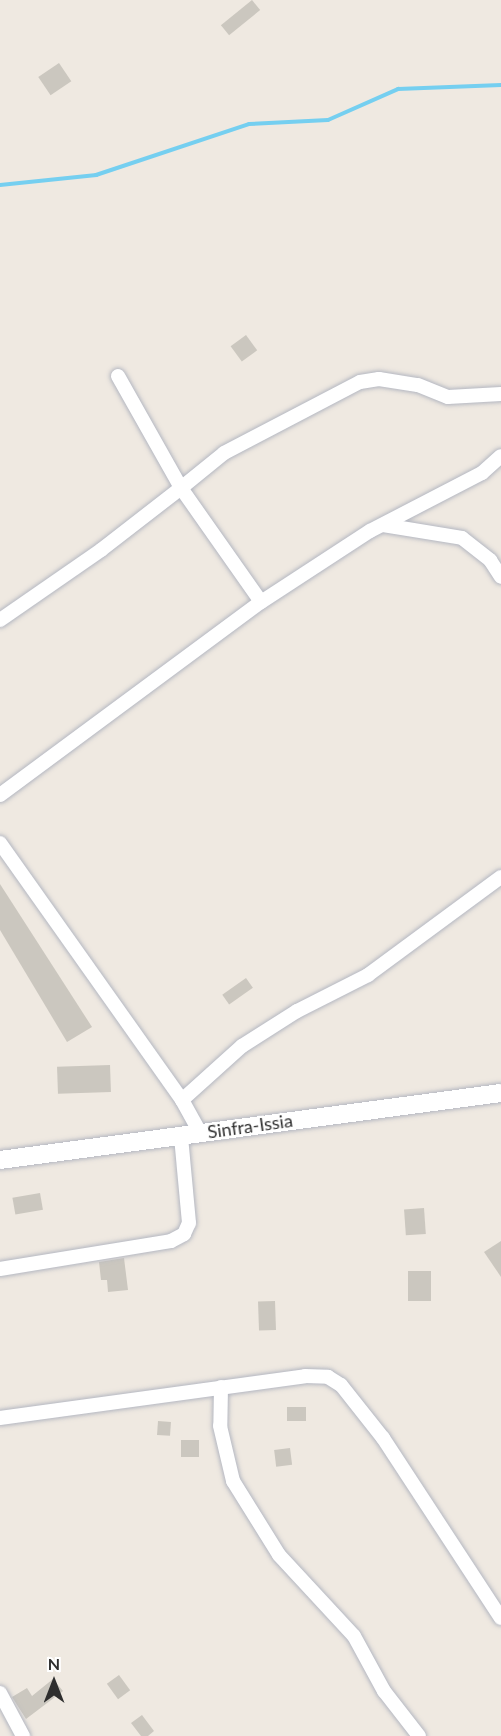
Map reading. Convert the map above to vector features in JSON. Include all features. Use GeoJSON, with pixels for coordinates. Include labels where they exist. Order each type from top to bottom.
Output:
{"type":"FeatureCollection","features":[{"type":"Feature","properties":{"kind":"main road","name":"Sinfra-Issia"},"geometry":{"type":"LineString","coordinates":[[0,1160],[501,1093]]}},
{"type":"Feature","properties":{"kind":"street"},"geometry":{"type":"LineString","coordinates":[[118,376],[181,488],[261,602]]}},
{"type":"Feature","properties":{"kind":"street"},"geometry":{"type":"LineString","coordinates":[[0,620],[101,550],[224,453],[360,382],[379,379],[418,385],[448,397],[501,394]]}},
{"type":"Feature","properties":{"kind":"street"},"geometry":{"type":"LineString","coordinates":[[0,795],[261,602],[382,525],[482,473],[501,456]]}},
{"type":"Feature","properties":{"kind":"street"},"geometry":{"type":"LineString","coordinates":[[382,525],[462,538],[490,560],[501,577]]}},
{"type":"Feature","properties":{"kind":"street"},"geometry":{"type":"LineString","coordinates":[[0,843],[182,1100],[200,1133]]}},
{"type":"Feature","properties":{"kind":"street"},"geometry":{"type":"LineString","coordinates":[[182,1100],[242,1046],[297,1011],[368,975],[501,877]]}},
{"type":"Feature","properties":{"kind":"street"},"geometry":{"type":"LineString","coordinates":[[0,1269],[171,1241],[184,1234],[189,1223],[181,1136]]}},
{"type":"Feature","properties":{"kind":"street"},"geometry":{"type":"LineString","coordinates":[[0,1418],[305,1376],[328,1377],[341,1385],[383,1438],[501,1618]]}},
{"type":"Feature","properties":{"kind":"street"},"geometry":{"type":"LineString","coordinates":[[221,1387],[220,1426],[233,1481],[279,1555],[354,1635],[384,1691],[419,1736]]}},
{"type":"Feature","properties":{"kind":"street"},"geometry":{"type":"LineString","coordinates":[[0,1693],[22,1736]]}},
{"type":"Feature","properties":{"kind":"building"},"geometry":{"type":"Polygon","coordinates":[[[252,0],[260,10],[229,35],[221,25],[252,0]]]}},
{"type":"Feature","properties":{"kind":"building"},"geometry":{"type":"Polygon","coordinates":[[[59,63],[71,81],[51,95],[38,77],[59,63]]]}},
{"type":"Feature","properties":{"kind":"building"},"geometry":{"type":"Polygon","coordinates":[[[246,335],[257,350],[242,362],[231,346],[246,335]]]}},
{"type":"Feature","properties":{"kind":"building"},"geometry":{"type":"Polygon","coordinates":[[[0,884],[92,1027],[67,1042],[0,930],[0,884]]]}},
{"type":"Feature","properties":{"kind":"building"},"geometry":{"type":"Polygon","coordinates":[[[246,978],[253,988],[229,1004],[222,995],[246,978]]]}},
{"type":"Feature","properties":{"kind":"building"},"geometry":{"type":"Polygon","coordinates":[[[110,1065],[111,1092],[58,1094],[57,1067],[110,1065]]]}},
{"type":"Feature","properties":{"kind":"building"},"geometry":{"type":"Polygon","coordinates":[[[40,1193],[43,1210],[15,1215],[12,1198],[40,1193]]]}},
{"type":"Feature","properties":{"kind":"building"},"geometry":{"type":"Polygon","coordinates":[[[424,1208],[426,1234],[406,1235],[404,1209],[424,1208]]]}},
{"type":"Feature","properties":{"kind":"building"},"geometry":{"type":"Polygon","coordinates":[[[501,1241],[501,1277],[484,1252],[501,1241]]]}},
{"type":"Feature","properties":{"kind":"building"},"geometry":{"type":"Polygon","coordinates":[[[124,1258],[128,1290],[108,1292],[107,1280],[101,1280],[99,1262],[124,1258]]]}},
{"type":"Feature","properties":{"kind":"building"},"geometry":{"type":"Polygon","coordinates":[[[408,1271],[431,1271],[431,1301],[408,1301],[408,1271]]]}},
{"type":"Feature","properties":{"kind":"building"},"geometry":{"type":"Polygon","coordinates":[[[275,1301],[276,1330],[259,1331],[258,1302],[275,1301]]]}},
{"type":"Feature","properties":{"kind":"building"},"geometry":{"type":"Polygon","coordinates":[[[287,1407],[306,1407],[306,1421],[287,1421],[287,1407]]]}},
{"type":"Feature","properties":{"kind":"building"},"geometry":{"type":"Polygon","coordinates":[[[158,1421],[171,1422],[170,1436],[157,1435],[158,1421]]]}},
{"type":"Feature","properties":{"kind":"building"},"geometry":{"type":"Polygon","coordinates":[[[181,1440],[199,1440],[199,1457],[181,1457],[181,1440]]]}},
{"type":"Feature","properties":{"kind":"building"},"geometry":{"type":"Polygon","coordinates":[[[290,1448],[292,1465],[276,1467],[274,1450],[290,1448]]]}},
{"type":"Feature","properties":{"kind":"building"},"geometry":{"type":"Polygon","coordinates":[[[119,1675],[130,1690],[118,1699],[107,1684],[119,1675]]]}},
{"type":"Feature","properties":{"kind":"building"},"geometry":{"type":"Polygon","coordinates":[[[53,1679],[63,1691],[26,1719],[12,1697],[27,1688],[32,1696],[53,1679]]]}},
{"type":"Feature","properties":{"kind":"building"},"geometry":{"type":"Polygon","coordinates":[[[142,1715],[154,1731],[148,1736],[141,1736],[131,1723],[142,1715]]]}},
{"type":"Feature","properties":{"kind":"waterway"},"geometry":{"type":"LineString","coordinates":[[0,185],[96,175],[249,124],[328,120],[398,89],[501,85]]}}]}
